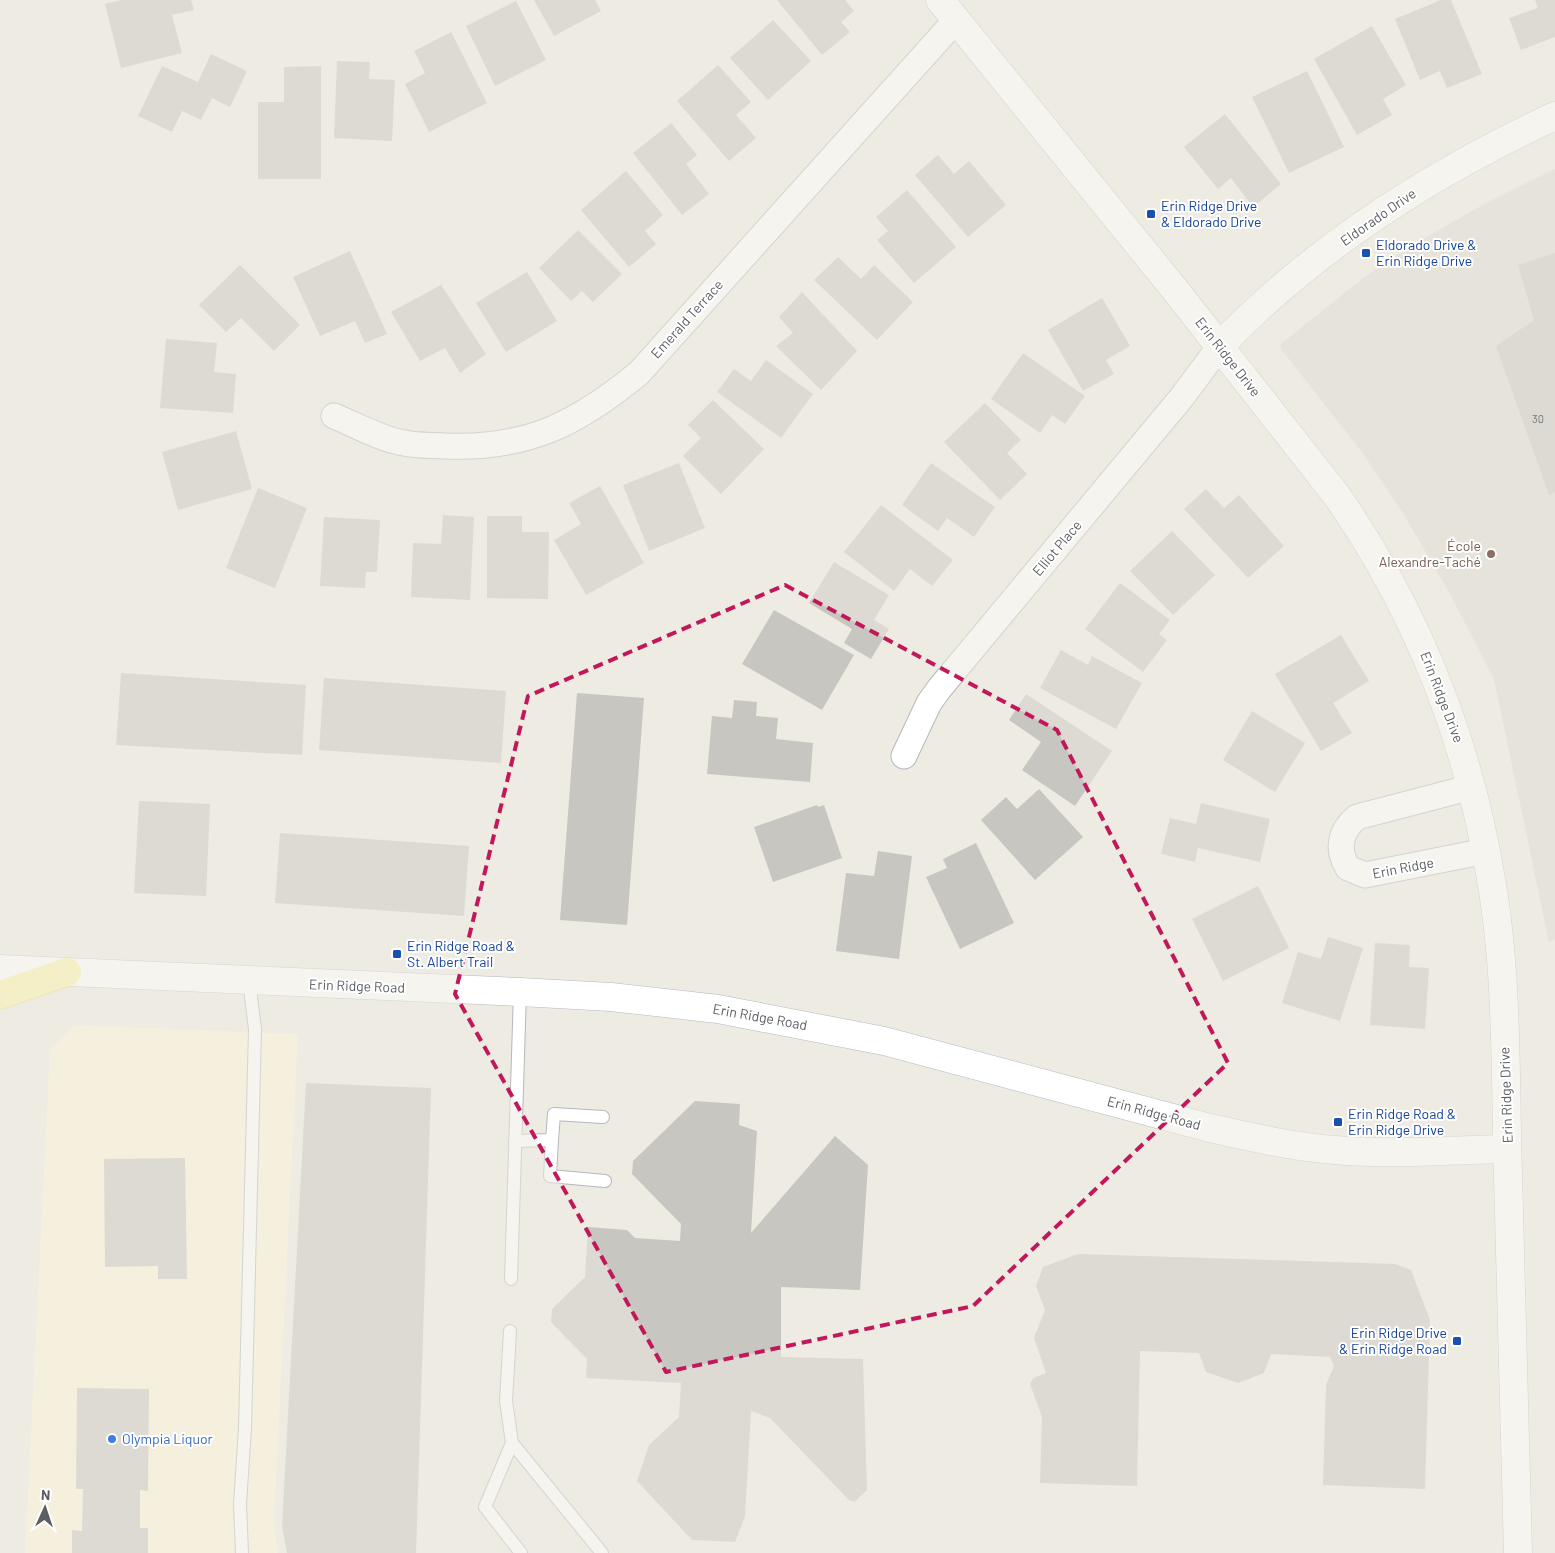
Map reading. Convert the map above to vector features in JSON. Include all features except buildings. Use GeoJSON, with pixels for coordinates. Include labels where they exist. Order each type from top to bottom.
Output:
{"type":"FeatureCollection","features":[{"type":"Feature","properties":{"kind":"main road"},"geometry":{"type":"LineString","coordinates":[[0,995],[67,972]]}},
{"type":"Feature","properties":{"kind":"street","name":"Erin Ridge Drive"},"geometry":{"type":"LineString","coordinates":[[948,10],[1220,346],[1337,496],[1375,555],[1398,596],[1443,694],[1472,788],[1486,851],[1496,913],[1500,963],[1507,1149],[1518,1553]]}},
{"type":"Feature","properties":{"kind":"street","name":"Emerald Terrace"},"geometry":{"type":"LineString","coordinates":[[334,416],[405,443],[464,446],[513,441],[548,432],[596,407],[639,373],[948,10]]}},
{"type":"Feature","properties":{"kind":"street","name":"Eldorado Drive"},"geometry":{"type":"LineString","coordinates":[[1220,346],[1254,310],[1369,222],[1453,167],[1555,116]]}},
{"type":"Feature","properties":{"kind":"street","name":"Elliot Place"},"geometry":{"type":"LineString","coordinates":[[904,756],[929,703],[939,689],[1182,397],[1220,346]]}},
{"type":"Feature","properties":{"kind":"street","name":"Erin Ridge"},"geometry":{"type":"LineString","coordinates":[[1472,788],[1357,817],[1345,830],[1341,841],[1341,852],[1348,868],[1365,875],[1486,851]]}},
{"type":"Feature","properties":{"kind":"street","name":"Erin Ridge Road"},"geometry":{"type":"LineString","coordinates":[[0,969],[249,982],[520,992],[611,997],[690,1006],[804,1024],[950,1058],[1210,1128],[1297,1146],[1385,1152],[1507,1149]]}},
{"type":"Feature","properties":{"kind":"lane"},"geometry":{"type":"LineString","coordinates":[[242,1553],[240,1504],[245,1428],[255,1029],[249,982]]}},
{"type":"Feature","properties":{"kind":"lane"},"geometry":{"type":"LineString","coordinates":[[511,1279],[520,992]]}},
{"type":"Feature","properties":{"kind":"lane"},"geometry":{"type":"LineString","coordinates":[[603,1116],[554,1114],[550,1176],[605,1181]]}},
{"type":"Feature","properties":{"kind":"lane"},"geometry":{"type":"LineString","coordinates":[[514,1140],[552,1140]]}},
{"type":"Feature","properties":{"kind":"lane"},"geometry":{"type":"LineString","coordinates":[[510,1331],[506,1401],[512,1443],[485,1507],[521,1553]]}},
{"type":"Feature","properties":{"kind":"lane"},"geometry":{"type":"LineString","coordinates":[[512,1443],[602,1553]]}},
{"type":"Feature","properties":{"kind":"highlighted area"},"geometry":{"type":"Polygon","coordinates":[[[785,585],[1057,730],[1228,1063],[973,1306],[666,1372],[455,994],[528,696],[785,585]]]}},
{"type":"Feature","properties":{"kind":"shaded area","name":"École Alexandre-Taché"},"geometry":{"type":"Polygon","coordinates":[[[1555,169],[1555,940],[1549,942],[1494,679],[1450,594],[1403,513],[1361,451],[1281,349],[1281,344],[1363,278],[1419,241],[1492,200],[1555,169]]]}},
{"type":"Feature","properties":{"kind":"shaded area"},"geometry":{"type":"Polygon","coordinates":[[[75,1025],[298,1034],[274,1522],[278,1553],[25,1553],[50,1050],[75,1025]]]}},
{"type":"Feature","properties":{"kind":"place","name":"Erin Ridge Drive & Eldorado Drive"},"geometry":{"type":"Point","coordinates":[1151,214]}},
{"type":"Feature","properties":{"kind":"place","name":"Eldorado Drive & Erin Ridge Drive"},"geometry":{"type":"Point","coordinates":[1366,253]}},
{"type":"Feature","properties":{"kind":"place","name":"École Alexandre-Taché"},"geometry":{"type":"Point","coordinates":[1491,554]}},
{"type":"Feature","properties":{"kind":"place","name":"Erin Ridge Road & St. Albert Trail"},"geometry":{"type":"Point","coordinates":[397,954]}},
{"type":"Feature","properties":{"kind":"place","name":"Erin Ridge Road & Erin Ridge Drive"},"geometry":{"type":"Point","coordinates":[1338,1122]}},
{"type":"Feature","properties":{"kind":"place","name":"Erin Ridge Drive & Erin Ridge Road"},"geometry":{"type":"Point","coordinates":[1457,1341]}},
{"type":"Feature","properties":{"kind":"place","name":"Olympia Liquor"},"geometry":{"type":"Point","coordinates":[112,1439]}}]}
